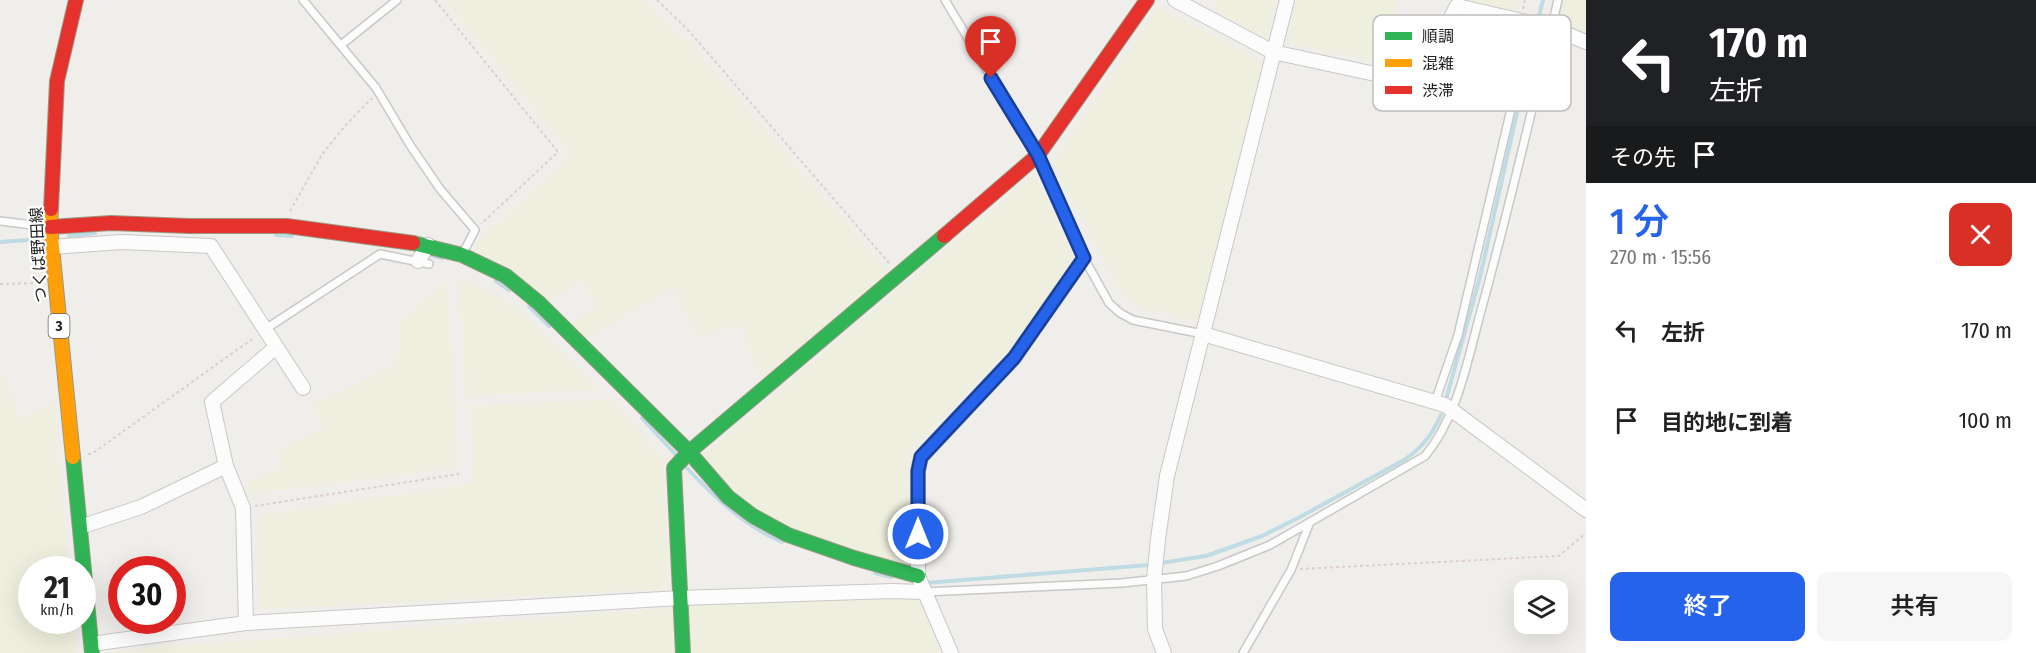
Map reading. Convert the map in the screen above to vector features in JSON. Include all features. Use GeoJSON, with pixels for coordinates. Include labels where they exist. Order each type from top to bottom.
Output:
{"type":"FeatureCollection","features":[{"type":"Feature","properties":{"kind":"street","name":"つくば野田線"},"geometry":{"type":"LineString","coordinates":[[76,0],[57,81],[52,147],[50,227],[92,648]]}},
{"type":"Feature","properties":{"kind":"street"},"geometry":{"type":"LineString","coordinates":[[682,653],[674,468],[689,452],[1038,155],[1147,0]]}},
{"type":"Feature","properties":{"kind":"street"},"geometry":{"type":"LineString","coordinates":[[1175,0],[1273,52],[1373,74]]}},
{"type":"Feature","properties":{"kind":"street"},"geometry":{"type":"LineString","coordinates":[[1164,653],[1155,629],[1154,579],[1167,476],[1287,0]]}},
{"type":"Feature","properties":{"kind":"street"},"geometry":{"type":"LineString","coordinates":[[1452,15],[1457,6],[1494,15]]}},
{"type":"Feature","properties":{"kind":"street"},"geometry":{"type":"LineString","coordinates":[[1571,36],[1586,42]]}},
{"type":"Feature","properties":{"kind":"street"},"geometry":{"type":"LineString","coordinates":[[50,227],[111,224],[281,226],[380,237],[428,245],[462,255],[506,276],[539,303],[689,452],[728,497],[753,516],[788,535],[854,558],[918,576]]}},
{"type":"Feature","properties":{"kind":"street"},"geometry":{"type":"LineString","coordinates":[[52,247],[122,242],[211,246],[303,388]]}},
{"type":"Feature","properties":{"kind":"street"},"geometry":{"type":"LineString","coordinates":[[423,262],[428,245]]}},
{"type":"Feature","properties":{"kind":"street"},"geometry":{"type":"LineString","coordinates":[[951,653],[918,576],[918,471],[921,457],[1014,358],[1084,258]]}},
{"type":"Feature","properties":{"kind":"street"},"geometry":{"type":"LineString","coordinates":[[1203,334],[1452,409],[1586,510]]}},
{"type":"Feature","properties":{"kind":"street"},"geometry":{"type":"LineString","coordinates":[[246,623],[243,508],[226,466],[212,402],[276,347]]}},
{"type":"Feature","properties":{"kind":"street"},"geometry":{"type":"LineString","coordinates":[[80,527],[141,507],[226,466]]}},
{"type":"Feature","properties":{"kind":"street"},"geometry":{"type":"LineString","coordinates":[[92,648],[246,623],[680,598],[924,592]]}},
{"type":"Feature","properties":{"kind":"lane"},"geometry":{"type":"LineString","coordinates":[[303,0],[378,92],[410,146],[440,189],[475,231],[462,255]]}},
{"type":"Feature","properties":{"kind":"lane"},"geometry":{"type":"LineString","coordinates":[[341,45],[397,0]]}},
{"type":"Feature","properties":{"kind":"lane"},"geometry":{"type":"LineString","coordinates":[[945,0],[1038,155],[1084,258],[1109,303],[1120,313],[1133,320],[1203,334]]}},
{"type":"Feature","properties":{"kind":"lane"},"geometry":{"type":"LineString","coordinates":[[1555,15],[1558,0]]}},
{"type":"Feature","properties":{"kind":"lane"},"geometry":{"type":"LineString","coordinates":[[1435,402],[1458,335],[1511,111]]}},
{"type":"Feature","properties":{"kind":"lane"},"geometry":{"type":"LineString","coordinates":[[924,592],[1122,583],[1186,576],[1270,545],[1425,456],[1439,439],[1452,409],[1499,244],[1532,111]]}},
{"type":"Feature","properties":{"kind":"lane"},"geometry":{"type":"LineString","coordinates":[[0,221],[50,227]]}},
{"type":"Feature","properties":{"kind":"lane"},"geometry":{"type":"LineString","coordinates":[[264,330],[380,254],[423,262]]}},
{"type":"Feature","properties":{"kind":"lane"},"geometry":{"type":"LineString","coordinates":[[1243,653],[1291,570],[1310,522]]}},
{"type":"Feature","properties":{"kind":"path"},"geometry":{"type":"LineString","coordinates":[[435,0],[558,152],[475,231]]}},
{"type":"Feature","properties":{"kind":"path"},"geometry":{"type":"LineString","coordinates":[[657,0],[689,31],[899,275]]}},
{"type":"Feature","properties":{"kind":"path"},"geometry":{"type":"LineString","coordinates":[[281,226],[323,153],[378,92]]}},
{"type":"Feature","properties":{"kind":"path"},"geometry":{"type":"LineString","coordinates":[[0,284],[54,283]]}},
{"type":"Feature","properties":{"kind":"path"},"geometry":{"type":"LineString","coordinates":[[72,456],[93,453],[264,330]]}},
{"type":"Feature","properties":{"kind":"path"},"geometry":{"type":"LineString","coordinates":[[243,508],[459,474]]}},
{"type":"Feature","properties":{"kind":"path"},"geometry":{"type":"LineString","coordinates":[[1291,570],[1559,556],[1586,533]]}},
{"type":"Feature","properties":{"kind":"green space"},"geometry":{"type":"Polygon","coordinates":[[[445,0],[642,0],[691,45],[890,274],[761,382],[742,325],[699,336],[675,287],[586,338],[569,324],[598,305],[582,280],[547,301],[474,253],[474,245],[566,162],[568,148],[445,0]]]}},
{"type":"Feature","properties":{"kind":"green space"},"geometry":{"type":"Polygon","coordinates":[[[1217,0],[1276,0],[1267,39],[1213,9],[1217,0]]]}},
{"type":"Feature","properties":{"kind":"green space"},"geometry":{"type":"Polygon","coordinates":[[[1297,0],[1397,0],[1394,15],[1373,15],[1373,61],[1286,43],[1297,0]]]}},
{"type":"Feature","properties":{"kind":"green space"},"geometry":{"type":"Polygon","coordinates":[[[1460,0],[1519,0],[1516,13],[1460,0]]]}},
{"type":"Feature","properties":{"kind":"green space"},"geometry":{"type":"Polygon","coordinates":[[[1563,0],[1586,0],[1586,29],[1571,25],[1571,15],[1559,15],[1563,0]]]}},
{"type":"Feature","properties":{"kind":"green space"},"geometry":{"type":"Polygon","coordinates":[[[1158,7],[1263,62],[1198,322],[1137,306],[1124,295],[1053,163],[1158,7]]]}},
{"type":"Feature","properties":{"kind":"green space"},"geometry":{"type":"Polygon","coordinates":[[[1035,174],[1074,260],[1010,348],[910,450],[909,565],[814,538],[771,519],[732,489],[703,455],[1035,174]]]}},
{"type":"Feature","properties":{"kind":"green space"},"geometry":{"type":"Polygon","coordinates":[[[464,279],[497,295],[525,316],[598,389],[466,396],[460,285],[464,279]]]}},
{"type":"Feature","properties":{"kind":"green space"},"geometry":{"type":"Polygon","coordinates":[[[446,282],[459,467],[248,494],[245,482],[279,471],[281,450],[324,427],[315,404],[398,365],[399,322],[446,282]]]}},
{"type":"Feature","properties":{"kind":"green space"},"geometry":{"type":"Polygon","coordinates":[[[0,372],[21,419],[53,402],[68,556],[18,556],[18,634],[75,634],[77,653],[0,653],[0,372]]]}},
{"type":"Feature","properties":{"kind":"green space"},"geometry":{"type":"Polygon","coordinates":[[[610,399],[664,460],[669,589],[259,609],[258,515],[472,484],[470,406],[610,399]]]}},
{"type":"Feature","properties":{"kind":"green space"},"geometry":{"type":"Polygon","coordinates":[[[888,598],[919,600],[940,653],[689,653],[686,606],[888,598]]]}},
{"type":"Feature","properties":{"kind":"green space"},"geometry":{"type":"Polygon","coordinates":[[[673,608],[675,653],[113,653],[113,651],[673,608]]]}},
{"type":"Feature","properties":{"kind":"waterway"},"geometry":{"type":"LineString","coordinates":[[1539,15],[1543,0]]}},
{"type":"Feature","properties":{"kind":"waterway"},"geometry":{"type":"LineString","coordinates":[[1447,396],[1480,277],[1517,111]]}},
{"type":"Feature","properties":{"kind":"waterway"},"geometry":{"type":"LineString","coordinates":[[69,236],[95,233]]}},
{"type":"Feature","properties":{"kind":"waterway"},"geometry":{"type":"LineString","coordinates":[[276,235],[292,236]]}},
{"type":"Feature","properties":{"kind":"waterway"},"geometry":{"type":"LineString","coordinates":[[0,242],[43,239]]}},
{"type":"Feature","properties":{"kind":"waterway"},"geometry":{"type":"LineString","coordinates":[[430,255],[442,258]]}},
{"type":"Feature","properties":{"kind":"waterway"},"geometry":{"type":"LineString","coordinates":[[496,281],[509,290]]}},
{"type":"Feature","properties":{"kind":"waterway"},"geometry":{"type":"LineString","coordinates":[[529,306],[549,326]]}},
{"type":"Feature","properties":{"kind":"waterway"},"geometry":{"type":"LineString","coordinates":[[926,583],[1148,565],[1206,556],[1262,536],[1404,460],[1426,440],[1441,415]]}},
{"type":"Feature","properties":{"kind":"waterway"},"geometry":{"type":"LineString","coordinates":[[642,418],[676,455]]}},
{"type":"Feature","properties":{"kind":"waterway"},"geometry":{"type":"LineString","coordinates":[[687,468],[731,510],[782,542]]}},
{"type":"Feature","properties":{"kind":"waterway"},"geometry":{"type":"LineString","coordinates":[[875,573],[891,577]]}},
{"type":"Feature","properties":{"kind":"traffic: fast"},"geometry":{"type":"LineString","coordinates":[[683,653],[674,468],[689,452],[944,236]]}},
{"type":"Feature","properties":{"kind":"traffic: fast"},"geometry":{"type":"LineString","coordinates":[[413,243],[462,255],[506,276],[539,303],[689,452],[728,497],[753,516],[788,535],[854,558],[918,576]]}},
{"type":"Feature","properties":{"kind":"traffic: fast"},"geometry":{"type":"LineString","coordinates":[[73,457],[92,653]]}},
{"type":"Feature","properties":{"kind":"traffic: slow"},"geometry":{"type":"LineString","coordinates":[[51,209],[50,227],[73,457]]}},
{"type":"Feature","properties":{"kind":"traffic: jam"},"geometry":{"type":"LineString","coordinates":[[51,209],[57,81],[76,0]]}},
{"type":"Feature","properties":{"kind":"traffic: jam"},"geometry":{"type":"LineString","coordinates":[[944,236],[1038,155],[1147,0]]}},
{"type":"Feature","properties":{"kind":"traffic: jam"},"geometry":{"type":"LineString","coordinates":[[50,227],[111,223],[287,226],[413,243]]}},
{"type":"Feature","properties":{"kind":"route"},"geometry":{"type":"LineString","coordinates":[[918,534],[918,471],[921,457],[1014,358],[1084,258],[1038,155],[991,78]]}}]}
